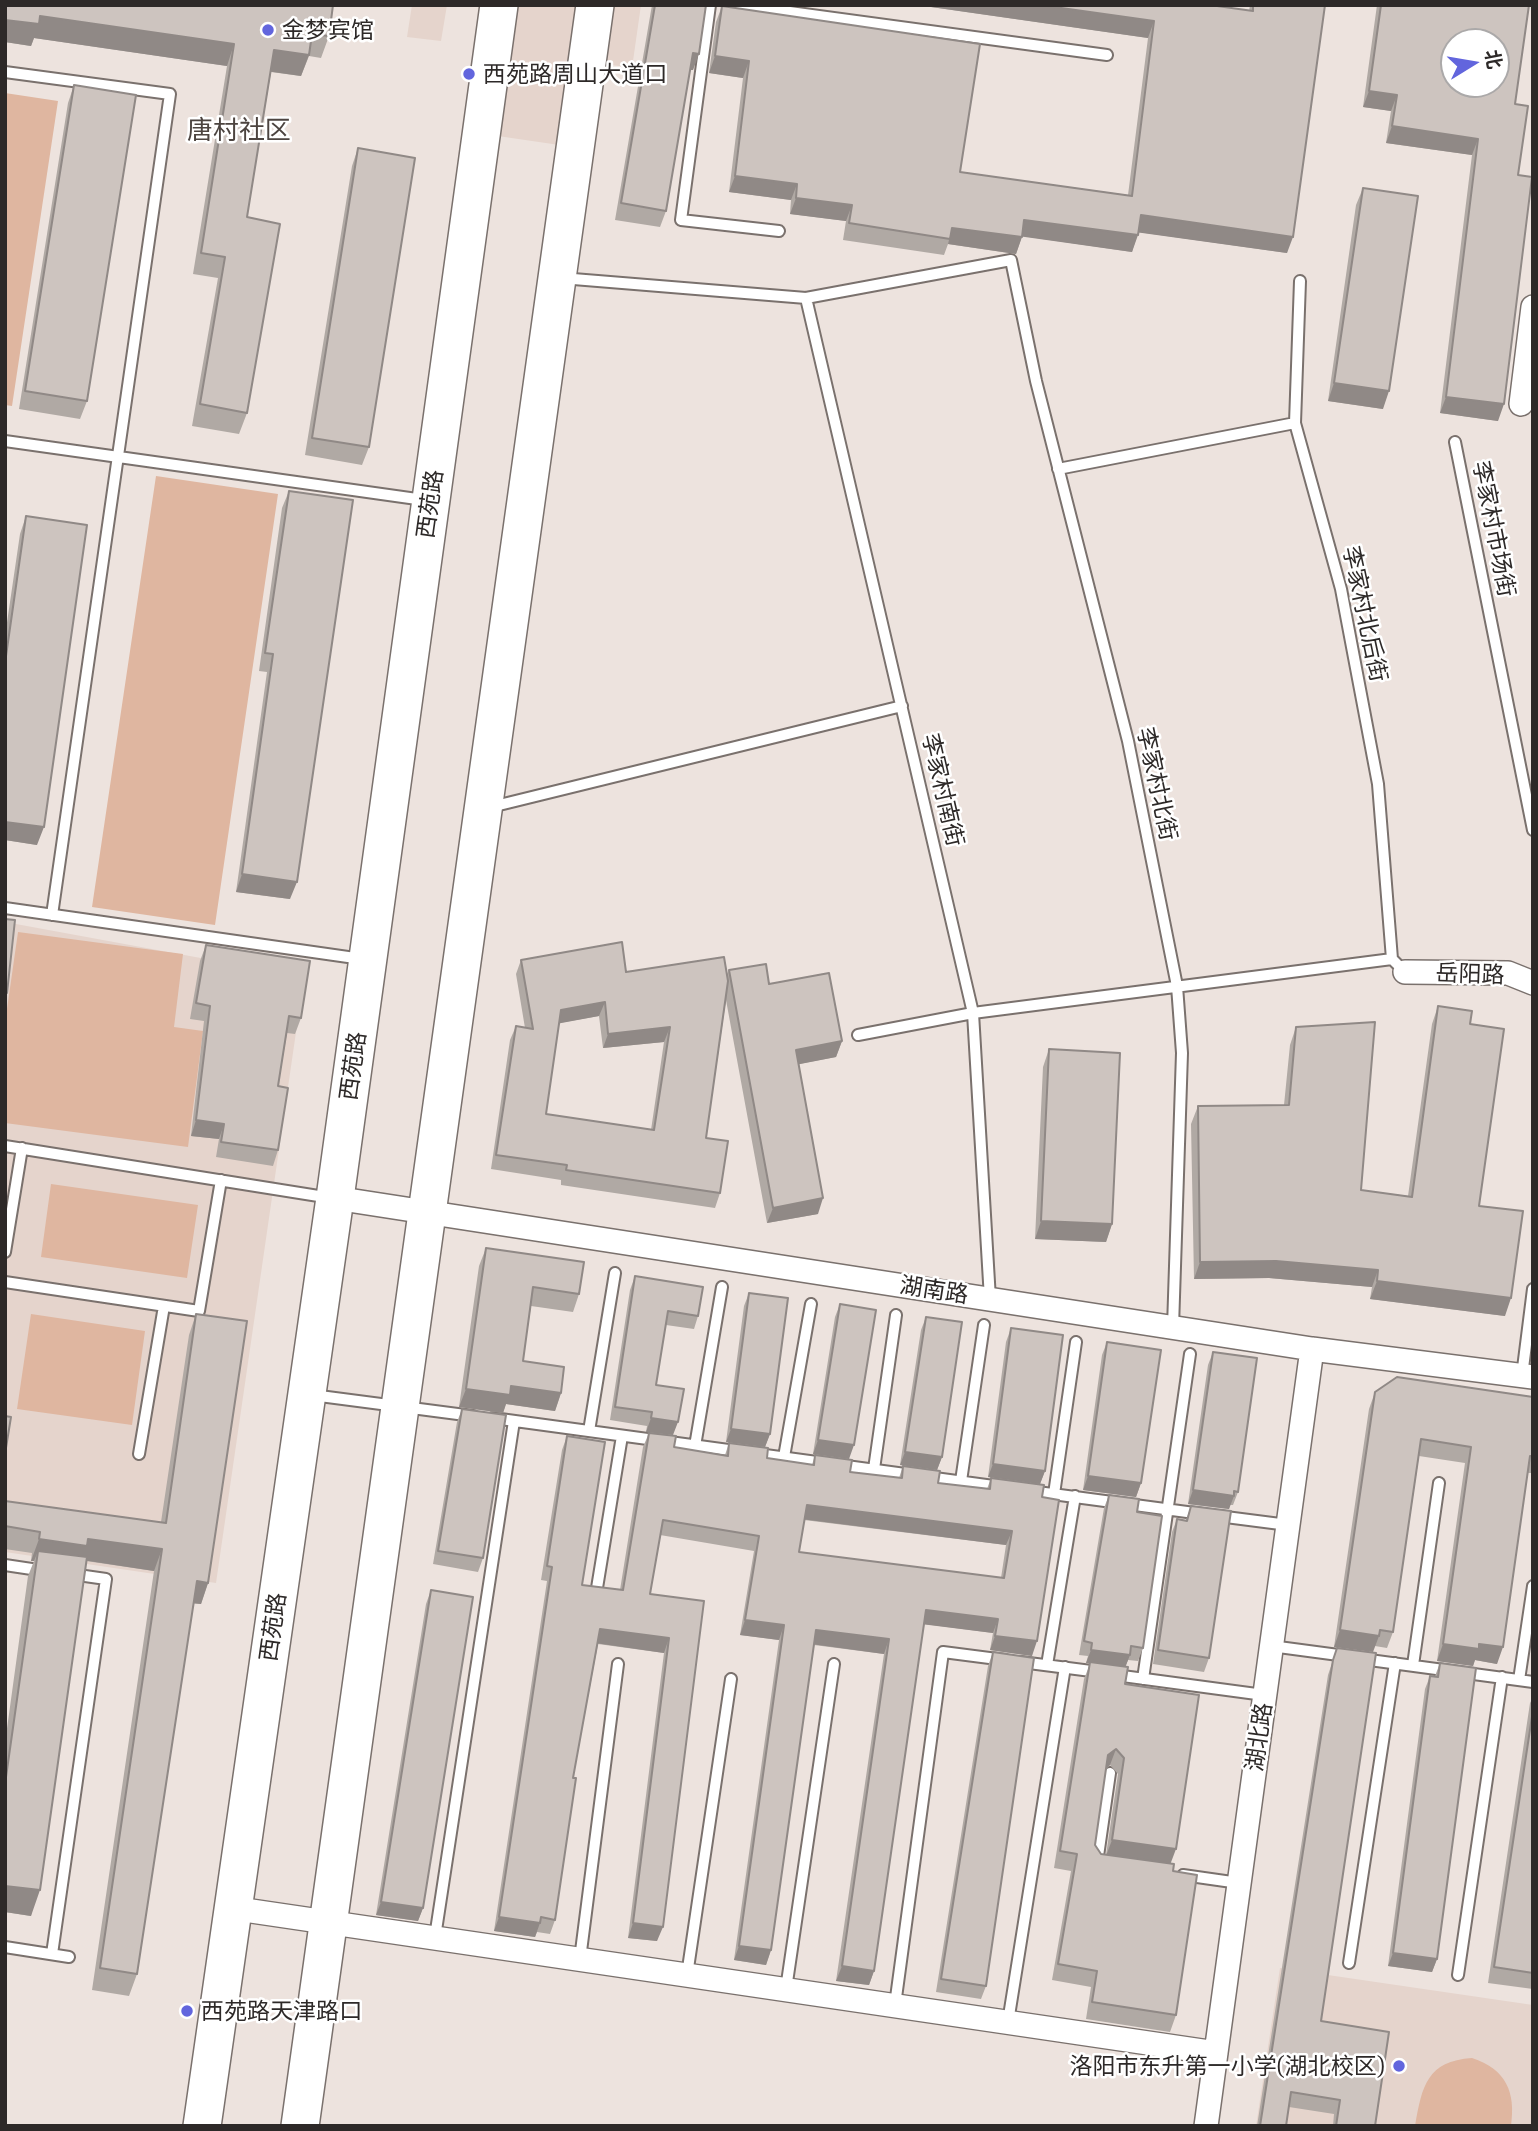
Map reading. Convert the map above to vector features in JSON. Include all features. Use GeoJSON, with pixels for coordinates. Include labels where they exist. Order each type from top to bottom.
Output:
{"type":"FeatureCollection","features":[{"type":"Feature","properties":{"kind":"main road","name":"西苑路"},"geometry":{"type":"LineString","coordinates":[[202,2126],[231,1908],[335,1198],[499,5]]}},
{"type":"Feature","properties":{"kind":"main road"},"geometry":{"type":"LineString","coordinates":[[300,2126],[595,5]]}},
{"type":"Feature","properties":{"kind":"street"},"geometry":{"type":"LineString","coordinates":[[1521,404],[1533,307]]}},
{"type":"Feature","properties":{"kind":"street","name":"岳阳路"},"geometry":{"type":"LineString","coordinates":[[1398,965],[1508,973],[1533,983]]}},
{"type":"Feature","properties":{"kind":"street","name":"湖南路"},"geometry":{"type":"LineString","coordinates":[[335,1198],[1312,1349],[1527,1377]]}},
{"type":"Feature","properties":{"kind":"street","name":"湖北路"},"geometry":{"type":"LineString","coordinates":[[1206,2126],[1312,1349]]}},
{"type":"Feature","properties":{"kind":"street"},"geometry":{"type":"LineString","coordinates":[[231,1908],[1216,2053]]}},
{"type":"Feature","properties":{"kind":"lane"},"geometry":{"type":"LineString","coordinates":[[710,5],[681,220],[779,231]]}},
{"type":"Feature","properties":{"kind":"lane"},"geometry":{"type":"LineString","coordinates":[[738,5],[1107,55]]}},
{"type":"Feature","properties":{"kind":"lane"},"geometry":{"type":"LineString","coordinates":[[5,72],[170,94],[52,915]]}},
{"type":"Feature","properties":{"kind":"lane","name":"李家村北街"},"geometry":{"type":"LineString","coordinates":[[806,298],[1011,260],[1058,469],[1128,741],[1177,986],[1182,1053],[1173,1327]]}},
{"type":"Feature","properties":{"kind":"lane"},"geometry":{"type":"LineString","coordinates":[[558,278],[806,298]]}},
{"type":"Feature","properties":{"kind":"lane","name":"李家村北后街"},"geometry":{"type":"LineString","coordinates":[[1300,281],[1296,423],[1341,589],[1378,784],[1398,965]]}},
{"type":"Feature","properties":{"kind":"lane","name":"李家村南街"},"geometry":{"type":"LineString","coordinates":[[806,298],[973,1013],[990,1299]]}},
{"type":"Feature","properties":{"kind":"lane"},"geometry":{"type":"LineString","coordinates":[[1058,469],[1296,423]]}},
{"type":"Feature","properties":{"kind":"lane"},"geometry":{"type":"LineString","coordinates":[[5,441],[430,501]]}},
{"type":"Feature","properties":{"kind":"lane","name":"李家村市场街"},"geometry":{"type":"LineString","coordinates":[[1455,442],[1533,830]]}},
{"type":"Feature","properties":{"kind":"lane"},"geometry":{"type":"LineString","coordinates":[[485,809],[902,706]]}},
{"type":"Feature","properties":{"kind":"lane"},"geometry":{"type":"LineString","coordinates":[[5,908],[368,960]]}},
{"type":"Feature","properties":{"kind":"lane"},"geometry":{"type":"LineString","coordinates":[[858,1035],[973,1013],[1177,986],[1398,965]]}},
{"type":"Feature","properties":{"kind":"lane"},"geometry":{"type":"LineString","coordinates":[[5,1146],[335,1198]]}},
{"type":"Feature","properties":{"kind":"lane"},"geometry":{"type":"LineString","coordinates":[[5,1252],[22,1148]]}},
{"type":"Feature","properties":{"kind":"lane"},"geometry":{"type":"LineString","coordinates":[[5,1282],[199,1311],[221,1180]]}},
{"type":"Feature","properties":{"kind":"lane"},"geometry":{"type":"LineString","coordinates":[[589,1432],[615,1273]]}},
{"type":"Feature","properties":{"kind":"lane"},"geometry":{"type":"LineString","coordinates":[[695,1446],[722,1287]]}},
{"type":"Feature","properties":{"kind":"lane"},"geometry":{"type":"LineString","coordinates":[[1527,1377],[1533,1289]]}},
{"type":"Feature","properties":{"kind":"lane"},"geometry":{"type":"LineString","coordinates":[[784,1457],[811,1304]]}},
{"type":"Feature","properties":{"kind":"lane"},"geometry":{"type":"LineString","coordinates":[[139,1454],[164,1306]]}},
{"type":"Feature","properties":{"kind":"lane"},"geometry":{"type":"LineString","coordinates":[[874,1469],[896,1315]]}},
{"type":"Feature","properties":{"kind":"lane"},"geometry":{"type":"LineString","coordinates":[[961,1481],[984,1325]]}},
{"type":"Feature","properties":{"kind":"lane"},"geometry":{"type":"LineString","coordinates":[[1054,1494],[1076,1342]]}},
{"type":"Feature","properties":{"kind":"lane"},"geometry":{"type":"LineString","coordinates":[[1143,1679],[1190,1354]]}},
{"type":"Feature","properties":{"kind":"lane"},"geometry":{"type":"LineString","coordinates":[[307,1395],[1288,1525]]}},
{"type":"Feature","properties":{"kind":"lane"},"geometry":{"type":"LineString","coordinates":[[435,1937],[514,1421]]}},
{"type":"Feature","properties":{"kind":"lane"},"geometry":{"type":"LineString","coordinates":[[596,1594],[622,1436]]}},
{"type":"Feature","properties":{"kind":"lane"},"geometry":{"type":"LineString","coordinates":[[1413,1665],[1438,1483]]}},
{"type":"Feature","properties":{"kind":"lane"},"geometry":{"type":"LineString","coordinates":[[1047,1665],[1075,1496]]}},
{"type":"Feature","properties":{"kind":"lane"},"geometry":{"type":"LineString","coordinates":[[5,1565],[106,1579],[52,1954]]}},
{"type":"Feature","properties":{"kind":"lane"},"geometry":{"type":"LineString","coordinates":[[1519,1680],[1533,1586]]}},
{"type":"Feature","properties":{"kind":"lane"},"geometry":{"type":"LineString","coordinates":[[1271,1646],[1533,1682]]}},
{"type":"Feature","properties":{"kind":"lane"},"geometry":{"type":"LineString","coordinates":[[895,2006],[943,1652],[1265,1695]]}},
{"type":"Feature","properties":{"kind":"lane"},"geometry":{"type":"LineString","coordinates":[[1349,1963],[1395,1663]]}},
{"type":"Feature","properties":{"kind":"lane"},"geometry":{"type":"LineString","coordinates":[[580,1959],[618,1664]]}},
{"type":"Feature","properties":{"kind":"lane"},"geometry":{"type":"LineString","coordinates":[[786,1989],[834,1664]]}},
{"type":"Feature","properties":{"kind":"lane"},"geometry":{"type":"LineString","coordinates":[[1008,2022],[1065,1667]]}},
{"type":"Feature","properties":{"kind":"lane"},"geometry":{"type":"LineString","coordinates":[[1458,1975],[1502,1677]]}},
{"type":"Feature","properties":{"kind":"lane"},"geometry":{"type":"LineString","coordinates":[[687,1975],[732,1679]]}},
{"type":"Feature","properties":{"kind":"lane"},"geometry":{"type":"LineString","coordinates":[[1110,1773],[1097,1863],[1110,1865]]}},
{"type":"Feature","properties":{"kind":"lane"},"geometry":{"type":"LineString","coordinates":[[1174,1874],[1239,1883]]}},
{"type":"Feature","properties":{"kind":"lane"},"geometry":{"type":"LineString","coordinates":[[5,1947],[69,1957]]}},
{"type":"Feature","properties":{"kind":"shaded area"},"geometry":{"type":"Polygon","coordinates":[[[412,5],[447,5],[441,41],[407,37],[412,5]]]}},
{"type":"Feature","properties":{"kind":"shaded area"},"geometry":{"type":"Polygon","coordinates":[[[510,5],[594,5],[573,147],[491,135],[510,5]]]}},
{"type":"Feature","properties":{"kind":"shaded area"},"geometry":{"type":"Polygon","coordinates":[[[607,5],[641,5],[632,68],[599,63],[607,5]]]}},
{"type":"Feature","properties":{"kind":"shaded area"},"geometry":{"type":"Polygon","coordinates":[[[5,93],[58,101],[12,406],[5,405],[5,93]]]}},
{"type":"Feature","properties":{"kind":"shaded area"},"geometry":{"type":"Polygon","coordinates":[[[156,476],[278,494],[215,925],[92,907],[156,476]]]}},
{"type":"Feature","properties":{"kind":"shaded area"},"geometry":{"type":"Polygon","coordinates":[[[5,922],[304,977],[216,1583],[5,1552],[5,922]]]}},
{"type":"Feature","properties":{"kind":"shaded area"},"geometry":{"type":"Polygon","coordinates":[[[18,932],[183,954],[174,1027],[203,1031],[188,1147],[5,1123],[5,1023],[18,932]]]}},
{"type":"Feature","properties":{"kind":"shaded area"},"geometry":{"type":"Polygon","coordinates":[[[51,1184],[198,1205],[187,1278],[41,1257],[51,1184]]]}},
{"type":"Feature","properties":{"kind":"shaded area"},"geometry":{"type":"Polygon","coordinates":[[[31,1314],[145,1331],[132,1425],[17,1409],[31,1314]]]}},
{"type":"Feature","properties":{"kind":"shaded area","name":"洛阳市东升第一小学(湖北校区)"},"geometry":{"type":"Polygon","coordinates":[[[1280,1968],[1533,2005],[1533,2126],[1256,2126],[1280,1968]]]}},
{"type":"Feature","properties":{"kind":"shaded area"},"geometry":{"type":"Polygon","coordinates":[[[1472,2058],[1493,2068],[1506,2083],[1512,2103],[1511,2126],[1415,2126],[1429,2078],[1445,2064],[1472,2058]]]}},
{"type":"Feature","properties":{"kind":"building"},"geometry":{"type":"Polygon","coordinates":[[[5,5],[333,5],[329,36],[312,34],[309,55],[274,50],[247,217],[280,224],[247,413],[200,404],[225,257],[201,253],[234,44],[40,16],[39,24],[5,20],[5,5]]]}},
{"type":"Feature","properties":{"kind":"building"},"geometry":{"type":"Polygon","coordinates":[[[655,5],[706,5],[699,54],[693,53],[666,211],[621,203],[655,5]]]}},
{"type":"Feature","properties":{"kind":"building"},"geometry":{"type":"Polygon","coordinates":[[[1040,5],[1210,5],[1253,11],[1253,5],[1325,5],[1293,237],[1141,215],[1138,235],[1024,220],[1022,237],[952,228],[950,239],[849,223],[852,205],[796,198],[797,184],[735,176],[749,61],[715,56],[722,6],[980,44],[960,172],[1132,196],[1154,21],[1040,5]]]}},
{"type":"Feature","properties":{"kind":"building"},"geometry":{"type":"Polygon","coordinates":[[[1381,5],[1529,5],[1515,104],[1528,106],[1518,175],[1532,177],[1504,404],[1446,397],[1478,139],[1392,126],[1397,95],[1369,91],[1381,5]]]}},
{"type":"Feature","properties":{"kind":"building"},"geometry":{"type":"Polygon","coordinates":[[[74,85],[136,95],[87,401],[25,391],[74,85]]]}},
{"type":"Feature","properties":{"kind":"building"},"geometry":{"type":"Polygon","coordinates":[[[358,148],[415,158],[369,447],[312,438],[358,148]]]}},
{"type":"Feature","properties":{"kind":"building"},"geometry":{"type":"Polygon","coordinates":[[[1363,188],[1418,196],[1389,391],[1334,383],[1363,188]]]}},
{"type":"Feature","properties":{"kind":"building"},"geometry":{"type":"Polygon","coordinates":[[[289,491],[353,500],[297,882],[242,874],[273,654],[265,653],[289,491]]]}},
{"type":"Feature","properties":{"kind":"building"},"geometry":{"type":"Polygon","coordinates":[[[26,516],[87,525],[44,827],[5,822],[5,663],[26,516]]]}},
{"type":"Feature","properties":{"kind":"building"},"geometry":{"type":"Polygon","coordinates":[[[5,919],[15,920],[7,993],[5,992],[5,919]]]}},
{"type":"Feature","properties":{"kind":"building"},"geometry":{"type":"Polygon","coordinates":[[[622,942],[626,972],[724,957],[728,981],[706,1138],[728,1141],[720,1193],[566,1170],[567,1165],[496,1155],[516,1026],[533,1029],[521,960],[622,942]],[[605,1002],[561,1010],[546,1114],[654,1130],[670,1027],[608,1034],[605,1002]]]}},
{"type":"Feature","properties":{"kind":"building"},"geometry":{"type":"Polygon","coordinates":[[[206,945],[310,961],[301,1018],[289,1016],[278,1086],[288,1088],[278,1150],[221,1142],[224,1124],[196,1120],[210,1006],[196,1003],[206,945]]]}},
{"type":"Feature","properties":{"kind":"building"},"geometry":{"type":"Polygon","coordinates":[[[766,964],[769,984],[829,973],[842,1041],[796,1050],[823,1198],[773,1208],[729,970],[766,964]]]}},
{"type":"Feature","properties":{"kind":"building"},"geometry":{"type":"Polygon","coordinates":[[[1438,1006],[1472,1011],[1470,1024],[1504,1029],[1479,1206],[1523,1211],[1511,1298],[1377,1281],[1378,1270],[1276,1261],[1200,1262],[1198,1106],[1289,1105],[1296,1027],[1375,1022],[1361,1190],[1412,1197],[1438,1006]]]}},
{"type":"Feature","properties":{"kind":"building"},"geometry":{"type":"Polygon","coordinates":[[[1049,1049],[1120,1053],[1112,1224],[1041,1221],[1049,1049]]]}},
{"type":"Feature","properties":{"kind":"building"},"geometry":{"type":"Polygon","coordinates":[[[486,1248],[584,1262],[579,1294],[533,1287],[523,1361],[564,1367],[561,1393],[511,1386],[510,1395],[466,1389],[486,1248]]]}},
{"type":"Feature","properties":{"kind":"building"},"geometry":{"type":"Polygon","coordinates":[[[635,1276],[703,1287],[698,1316],[668,1311],[656,1385],[684,1389],[678,1422],[651,1418],[652,1412],[615,1407],[635,1276]]]}},
{"type":"Feature","properties":{"kind":"building"},"geometry":{"type":"Polygon","coordinates":[[[749,1293],[788,1298],[770,1434],[731,1429],[749,1293]]]}},
{"type":"Feature","properties":{"kind":"building"},"geometry":{"type":"Polygon","coordinates":[[[840,1304],[876,1310],[854,1445],[818,1440],[840,1304]]]}},
{"type":"Feature","properties":{"kind":"building"},"geometry":{"type":"Polygon","coordinates":[[[196,1314],[247,1321],[208,1583],[197,1581],[137,1974],[100,1968],[162,1549],[88,1539],[87,1546],[39,1539],[40,1532],[5,1526],[5,1501],[166,1523],[196,1314]]]}},
{"type":"Feature","properties":{"kind":"building"},"geometry":{"type":"Polygon","coordinates":[[[926,1317],[962,1322],[942,1457],[905,1452],[926,1317]]]}},
{"type":"Feature","properties":{"kind":"building"},"geometry":{"type":"Polygon","coordinates":[[[1011,1328],[1063,1335],[1045,1471],[993,1464],[1011,1328]]]}},
{"type":"Feature","properties":{"kind":"building"},"geometry":{"type":"Polygon","coordinates":[[[1107,1342],[1161,1350],[1141,1483],[1088,1476],[1107,1342]]]}},
{"type":"Feature","properties":{"kind":"building"},"geometry":{"type":"Polygon","coordinates":[[[1213,1352],[1257,1358],[1238,1492],[1234,1491],[1234,1496],[1193,1490],[1213,1352]]]}},
{"type":"Feature","properties":{"kind":"building"},"geometry":{"type":"Polygon","coordinates":[[[1397,1377],[1533,1397],[1533,1456],[1530,1456],[1503,1647],[1479,1644],[1479,1649],[1443,1644],[1471,1447],[1421,1439],[1393,1632],[1380,1630],[1379,1636],[1340,1630],[1375,1392],[1397,1377]]]}},
{"type":"Feature","properties":{"kind":"building"},"geometry":{"type":"Polygon","coordinates":[[[462,1409],[506,1415],[483,1558],[438,1551],[462,1409]]]}},
{"type":"Feature","properties":{"kind":"building"},"geometry":{"type":"Polygon","coordinates":[[[5,1416],[11,1417],[5,1454],[5,1416]]]}},
{"type":"Feature","properties":{"kind":"building"},"geometry":{"type":"Polygon","coordinates":[[[649,1433],[676,1436],[674,1447],[728,1456],[729,1443],[768,1448],[767,1458],[814,1465],[815,1455],[852,1460],[850,1472],[902,1478],[903,1466],[940,1471],[938,1483],[990,1489],[991,1478],[1044,1485],[1042,1497],[1059,1500],[1037,1641],[995,1636],[998,1619],[926,1610],[874,1971],[842,1966],[889,1639],[816,1630],[771,1950],[739,1946],[784,1625],[745,1620],[759,1536],[663,1520],[650,1594],[704,1601],[663,1927],[633,1923],[669,1638],[600,1629],[573,1778],[576,1778],[555,1920],[541,1917],[540,1923],[499,1917],[552,1567],[547,1566],[567,1436],[605,1442],[582,1585],[623,1590],[649,1433]],[[807,1505],[799,1552],[1004,1578],[1012,1531],[807,1505]]]}},
{"type":"Feature","properties":{"kind":"building"},"geometry":{"type":"Polygon","coordinates":[[[1109,1495],[1139,1499],[1137,1512],[1162,1516],[1143,1648],[1131,1646],[1130,1655],[1091,1650],[1092,1643],[1084,1641],[1109,1495]]]}},
{"type":"Feature","properties":{"kind":"building"},"geometry":{"type":"Polygon","coordinates":[[[1191,1506],[1231,1511],[1209,1658],[1158,1650],[1177,1519],[1187,1521],[1191,1506]]]}},
{"type":"Feature","properties":{"kind":"building"},"geometry":{"type":"Polygon","coordinates":[[[38,1551],[87,1557],[40,1890],[5,1886],[5,1784],[38,1551]]]}},
{"type":"Feature","properties":{"kind":"building"},"geometry":{"type":"Polygon","coordinates":[[[431,1590],[473,1597],[423,1908],[381,1902],[431,1590]]]}},
{"type":"Feature","properties":{"kind":"building"},"geometry":{"type":"Polygon","coordinates":[[[1337,1648],[1376,1653],[1321,2021],[1389,2032],[1375,2126],[1336,2126],[1340,2100],[1291,2092],[1286,2126],[1260,2126],[1333,1660],[1337,1648]]]}},
{"type":"Feature","properties":{"kind":"building"},"geometry":{"type":"Polygon","coordinates":[[[993,1652],[1034,1658],[986,1986],[941,1979],[993,1652]]]}},
{"type":"Feature","properties":{"kind":"building"},"geometry":{"type":"Polygon","coordinates":[[[1090,1662],[1128,1667],[1125,1684],[1199,1695],[1176,1849],[1112,1840],[1124,1758],[1116,1749],[1108,1755],[1095,1845],[1101,1854],[1174,1864],[1173,1871],[1197,1875],[1176,2015],[1092,2002],[1097,1971],[1058,1964],[1077,1854],[1060,1851],[1090,1662]]]}},
{"type":"Feature","properties":{"kind":"building"},"geometry":{"type":"Polygon","coordinates":[[[1440,1663],[1476,1668],[1437,1959],[1393,1953],[1430,1676],[1438,1677],[1440,1663]]]}},
{"type":"Feature","properties":{"kind":"building"},"geometry":{"type":"Polygon","coordinates":[[[1533,1710],[1533,1973],[1494,1967],[1533,1710]]]}},
{"type":"Feature","properties":{"kind":"place","name":"金梦宾馆"},"geometry":{"type":"Point","coordinates":[268,30]}},
{"type":"Feature","properties":{"kind":"place","name":"西苑路周山大道口"},"geometry":{"type":"Point","coordinates":[469,74]}},
{"type":"Feature","properties":{"kind":"place","name":"西苑路天津路口"},"geometry":{"type":"Point","coordinates":[187,2011]}},
{"type":"Feature","properties":{"kind":"place","name":"洛阳市东升第一小学(湖北校区)"},"geometry":{"type":"Point","coordinates":[1399,2066]}},
{"type":"Feature","properties":{"kind":"district","name":"唐村社区"},"geometry":{"type":"Point","coordinates":[239,130]}}]}
